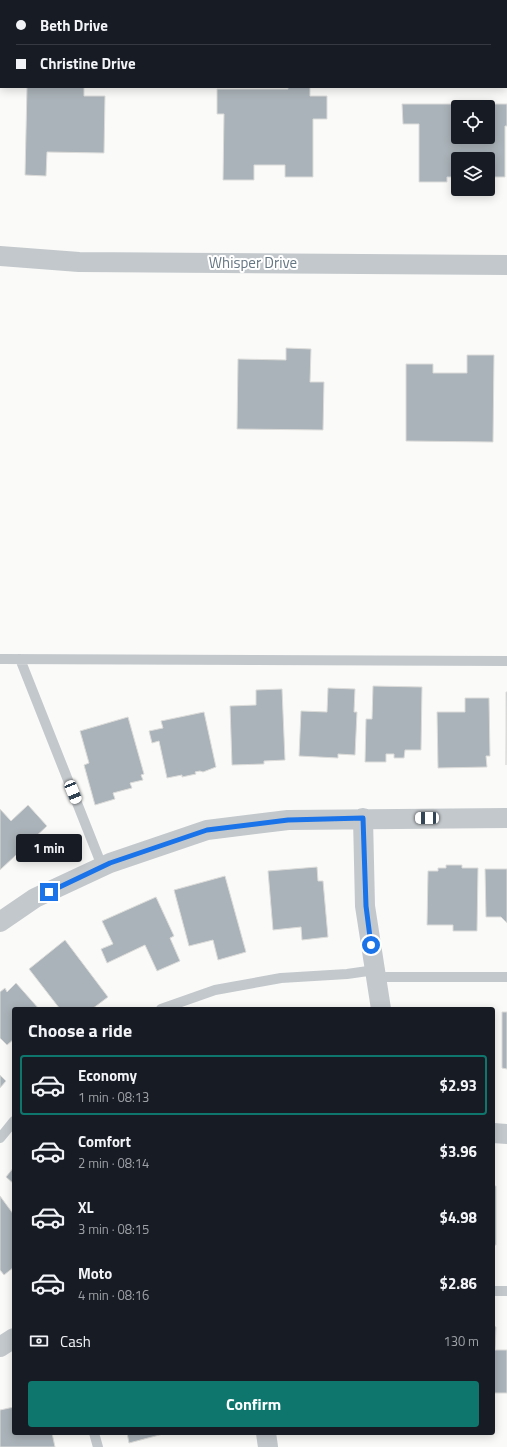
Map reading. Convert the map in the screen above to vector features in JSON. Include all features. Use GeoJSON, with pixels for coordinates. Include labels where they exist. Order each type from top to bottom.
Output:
{"type":"FeatureCollection","features":[{"type":"Feature","properties":{"kind":"street","name":"Whisper Drive"},"geometry":{"type":"LineString","coordinates":[[0,256],[79,262],[507,265]]}},
{"type":"Feature","properties":{"kind":"street"},"geometry":{"type":"LineString","coordinates":[[363,818],[366,906],[381,1007]]}},
{"type":"Feature","properties":{"kind":"street"},"geometry":{"type":"LineString","coordinates":[[0,922],[35,898],[102,866],[207,830],[288,820],[363,818],[507,818]]}},
{"type":"Feature","properties":{"kind":"street"},"geometry":{"type":"LineString","coordinates":[[495,1133],[507,1134]]}},
{"type":"Feature","properties":{"kind":"street"},"geometry":{"type":"LineString","coordinates":[[0,1347],[12,1339]]}},
{"type":"Feature","properties":{"kind":"street"},"geometry":{"type":"LineString","coordinates":[[266,1435],[268,1447]]}},
{"type":"Feature","properties":{"kind":"lane"},"geometry":{"type":"LineString","coordinates":[[0,659],[507,661]]}},
{"type":"Feature","properties":{"kind":"lane"},"geometry":{"type":"LineString","coordinates":[[20,659],[102,866]]}},
{"type":"Feature","properties":{"kind":"lane"},"geometry":{"type":"LineString","coordinates":[[167,1007],[215,990],[274,979],[375,973],[507,977]]}},
{"type":"Feature","properties":{"kind":"lane"},"geometry":{"type":"LineString","coordinates":[[0,1138],[12,1123]]}},
{"type":"Feature","properties":{"kind":"lane"},"geometry":{"type":"LineString","coordinates":[[495,1291],[507,1291]]}},
{"type":"Feature","properties":{"kind":"lane"},"geometry":{"type":"LineString","coordinates":[[95,1435],[98,1447]]}},
{"type":"Feature","properties":{"kind":"building"},"geometry":{"type":"Polygon","coordinates":[[[27,88],[84,88],[84,96],[105,96],[104,153],[47,152],[46,176],[25,175],[27,88]]]}},
{"type":"Feature","properties":{"kind":"building"},"geometry":{"type":"Polygon","coordinates":[[[310,88],[310,96],[327,96],[327,119],[313,119],[313,177],[285,177],[285,165],[254,165],[254,180],[223,180],[224,114],[217,114],[217,89],[310,88]]]}},
{"type":"Feature","properties":{"kind":"building"},"geometry":{"type":"Polygon","coordinates":[[[402,104],[451,104],[451,144],[495,144],[495,104],[507,104],[507,126],[505,126],[505,177],[495,177],[495,152],[451,152],[451,177],[447,177],[447,182],[419,182],[419,124],[403,124],[402,104]]]}},
{"type":"Feature","properties":{"kind":"building"},"geometry":{"type":"Polygon","coordinates":[[[286,348],[311,349],[310,382],[324,382],[323,430],[237,429],[238,359],[286,360],[286,348]]]}},
{"type":"Feature","properties":{"kind":"building"},"geometry":{"type":"Polygon","coordinates":[[[467,355],[494,355],[493,442],[406,441],[406,364],[433,364],[433,373],[467,373],[467,355]]]}},
{"type":"Feature","properties":{"kind":"building"},"geometry":{"type":"Polygon","coordinates":[[[373,686],[422,687],[421,750],[405,750],[404,758],[394,758],[394,754],[386,754],[386,762],[365,762],[366,719],[372,719],[373,686]]]}},
{"type":"Feature","properties":{"kind":"building"},"geometry":{"type":"Polygon","coordinates":[[[328,688],[355,689],[354,712],[357,712],[355,755],[338,754],[338,758],[299,756],[301,711],[327,712],[328,688]]]}},
{"type":"Feature","properties":{"kind":"building"},"geometry":{"type":"Polygon","coordinates":[[[282,689],[285,760],[264,761],[264,764],[232,765],[230,706],[256,705],[256,690],[282,689]]]}},
{"type":"Feature","properties":{"kind":"building"},"geometry":{"type":"Polygon","coordinates":[[[506,692],[507,692],[506,765],[506,692]]]}},
{"type":"Feature","properties":{"kind":"building"},"geometry":{"type":"Polygon","coordinates":[[[465,698],[489,698],[490,756],[486,756],[487,767],[438,768],[437,712],[465,712],[465,698]]]}},
{"type":"Feature","properties":{"kind":"building"},"geometry":{"type":"Polygon","coordinates":[[[204,712],[216,767],[203,772],[195,772],[196,774],[167,778],[159,741],[152,743],[149,731],[163,728],[161,721],[204,712]]]}},
{"type":"Feature","properties":{"kind":"building"},"geometry":{"type":"Polygon","coordinates":[[[128,717],[144,774],[141,775],[143,780],[130,783],[132,788],[113,793],[115,799],[95,805],[84,765],[89,763],[80,731],[128,717]]]}},
{"type":"Feature","properties":{"kind":"building"},"geometry":{"type":"Polygon","coordinates":[[[28,805],[47,826],[0,870],[0,809],[11,821],[28,805]]]}},
{"type":"Feature","properties":{"kind":"building"},"geometry":{"type":"Polygon","coordinates":[[[446,865],[462,865],[462,868],[478,868],[477,931],[453,931],[453,925],[427,925],[428,871],[438,871],[438,868],[446,868],[446,865]]]}},
{"type":"Feature","properties":{"kind":"building"},"geometry":{"type":"Polygon","coordinates":[[[317,867],[318,881],[323,881],[328,937],[302,940],[301,927],[273,930],[268,871],[317,867]]]}},
{"type":"Feature","properties":{"kind":"building"},"geometry":{"type":"Polygon","coordinates":[[[485,869],[507,869],[507,923],[501,917],[486,917],[485,869]]]}},
{"type":"Feature","properties":{"kind":"building"},"geometry":{"type":"Polygon","coordinates":[[[225,876],[246,952],[218,960],[213,940],[189,946],[174,890],[225,876]]]}},
{"type":"Feature","properties":{"kind":"building"},"geometry":{"type":"Polygon","coordinates":[[[156,897],[174,936],[170,938],[180,961],[157,971],[145,945],[107,963],[101,949],[113,944],[102,921],[156,897]]]}},
{"type":"Feature","properties":{"kind":"building"},"geometry":{"type":"Polygon","coordinates":[[[65,940],[108,997],[95,1007],[58,1007],[29,969],[65,940]]]}},
{"type":"Feature","properties":{"kind":"building"},"geometry":{"type":"Polygon","coordinates":[[[16,983],[37,1007],[12,1007],[12,1041],[7,1045],[0,1038],[0,992],[5,988],[7,992],[16,983]]]}},
{"type":"Feature","properties":{"kind":"building"},"geometry":{"type":"Polygon","coordinates":[[[502,1012],[507,1012],[507,1069],[502,1068],[502,1012]]]}},
{"type":"Feature","properties":{"kind":"building"},"geometry":{"type":"Polygon","coordinates":[[[0,1075],[6,1081],[0,1088],[0,1075]]]}},
{"type":"Feature","properties":{"kind":"building"},"geometry":{"type":"Polygon","coordinates":[[[12,1170],[12,1182],[6,1177],[12,1170]]]}},
{"type":"Feature","properties":{"kind":"building"},"geometry":{"type":"Polygon","coordinates":[[[495,1186],[496,1186],[495,1245],[495,1186]]]}},
{"type":"Feature","properties":{"kind":"building"},"geometry":{"type":"Polygon","coordinates":[[[0,1196],[12,1212],[12,1269],[4,1275],[0,1270],[0,1196]]]}},
{"type":"Feature","properties":{"kind":"building"},"geometry":{"type":"Polygon","coordinates":[[[495,1327],[496,1327],[495,1350],[495,1327]]]}},
{"type":"Feature","properties":{"kind":"building"},"geometry":{"type":"Polygon","coordinates":[[[495,1350],[507,1350],[507,1393],[495,1393],[495,1350]]]}},
{"type":"Feature","properties":{"kind":"building"},"geometry":{"type":"Polygon","coordinates":[[[12,1407],[12,1435],[52,1435],[55,1447],[0,1447],[0,1410],[12,1407]]]}},
{"type":"Feature","properties":{"kind":"building"},"geometry":{"type":"Polygon","coordinates":[[[127,1435],[159,1435],[129,1443],[127,1435]]]}},
{"type":"Feature","properties":{"kind":"route"},"geometry":{"type":"LineString","coordinates":[[49,892],[110,863],[207,830],[288,820],[363,818],[363,857],[366,906],[371,945]]}}]}
